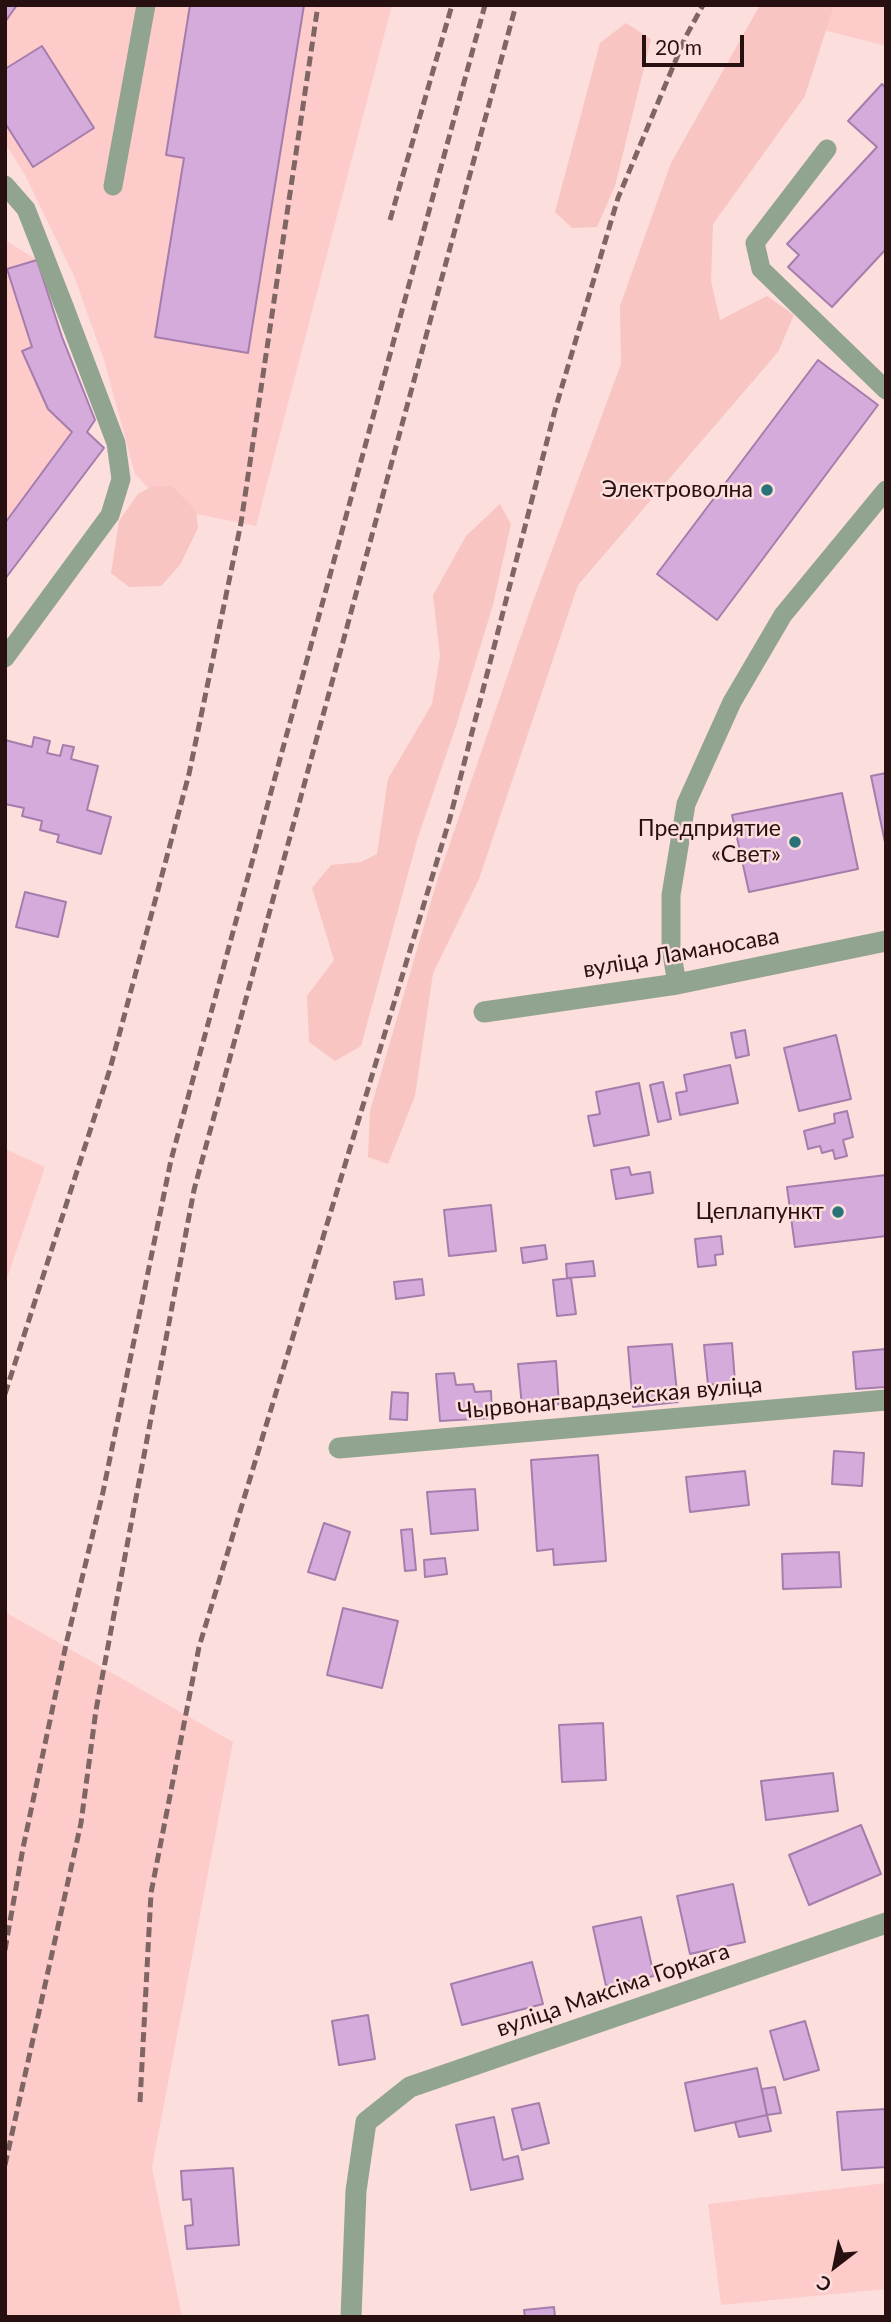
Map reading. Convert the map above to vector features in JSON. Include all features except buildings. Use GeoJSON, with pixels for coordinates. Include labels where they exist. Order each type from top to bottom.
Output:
{"type":"FeatureCollection","features":[{"type":"Feature","properties":{"kind":"street","name":"вуліца Ламаносава"},"geometry":{"type":"LineString","coordinates":[[484,1012],[677,984],[886,941]]}},
{"type":"Feature","properties":{"kind":"street","name":"Чырвонагвардзейская вуліца"},"geometry":{"type":"LineString","coordinates":[[340,1448],[886,1400]]}},
{"type":"Feature","properties":{"kind":"street","name":"вуліца Максіма Горкага"},"geometry":{"type":"LineString","coordinates":[[351,2317],[356,2191],[366,2122],[410,2087],[886,1923]]}},
{"type":"Feature","properties":{"kind":"lane"},"geometry":{"type":"LineString","coordinates":[[113,186],[146,5]]}},
{"type":"Feature","properties":{"kind":"lane"},"geometry":{"type":"LineString","coordinates":[[827,149],[755,243],[761,269],[886,390]]}},
{"type":"Feature","properties":{"kind":"lane"},"geometry":{"type":"LineString","coordinates":[[5,185],[26,209],[116,443],[121,479],[110,515],[5,658]]}},
{"type":"Feature","properties":{"kind":"lane"},"geometry":{"type":"LineString","coordinates":[[677,984],[671,948],[671,894],[686,804],[732,702],[783,615],[886,490]]}},
{"type":"Feature","properties":{"kind":"shaded area"},"geometry":{"type":"Polygon","coordinates":[[[5,5],[392,5],[256,526],[167,508],[135,474],[104,360],[74,276],[25,175],[5,143],[5,5]]]}},
{"type":"Feature","properties":{"kind":"shaded area"},"geometry":{"type":"Polygon","coordinates":[[[760,5],[834,5],[805,96],[713,224],[711,281],[720,320],[767,296],[794,315],[778,352],[578,585],[479,879],[433,973],[415,1096],[388,1164],[368,1157],[370,1111],[437,881],[531,607],[621,364],[620,306],[671,163],[760,5]]]}},
{"type":"Feature","properties":{"kind":"shaded area"},"geometry":{"type":"Polygon","coordinates":[[[828,5],[886,5],[886,46],[819,29],[828,5]]]}},
{"type":"Feature","properties":{"kind":"shaded area"},"geometry":{"type":"Polygon","coordinates":[[[626,23],[651,39],[615,186],[597,227],[572,228],[555,212],[600,43],[626,23]]]}},
{"type":"Feature","properties":{"kind":"shaded area"},"geometry":{"type":"Polygon","coordinates":[[[5,240],[37,260],[62,337],[95,420],[88,432],[104,448],[5,578],[5,240]]]}},
{"type":"Feature","properties":{"kind":"shaded area"},"geometry":{"type":"Polygon","coordinates":[[[153,486],[172,486],[196,511],[198,528],[180,565],[161,586],[129,587],[111,573],[119,521],[138,494],[153,486]]]}},
{"type":"Feature","properties":{"kind":"shaded area"},"geometry":{"type":"Polygon","coordinates":[[[500,504],[511,524],[493,605],[418,837],[361,1046],[335,1061],[309,1042],[307,996],[334,960],[312,888],[331,865],[361,862],[377,854],[388,779],[432,704],[440,656],[433,595],[466,536],[500,504]]]}},
{"type":"Feature","properties":{"kind":"shaded area"},"geometry":{"type":"Polygon","coordinates":[[[5,1149],[45,1167],[5,1284],[5,1149]]]}},
{"type":"Feature","properties":{"kind":"shaded area"},"geometry":{"type":"Polygon","coordinates":[[[5,1612],[233,1742],[152,2167],[182,2317],[5,2317],[5,1612]]]}},
{"type":"Feature","properties":{"kind":"shaded area"},"geometry":{"type":"Polygon","coordinates":[[[886,2183],[886,2289],[721,2305],[708,2204],[886,2183]]]}},
{"type":"Feature","properties":{"kind":"railway"},"geometry":{"type":"LineString","coordinates":[[5,1394],[110,1069],[189,774],[241,523],[318,5]]}},
{"type":"Feature","properties":{"kind":"railway"},"geometry":{"type":"LineString","coordinates":[[390,220],[452,5]]}},
{"type":"Feature","properties":{"kind":"railway"},"geometry":{"type":"LineString","coordinates":[[5,1950],[23,1848],[67,1640],[103,1492],[171,1160],[485,5]]}},
{"type":"Feature","properties":{"kind":"railway"},"geometry":{"type":"LineString","coordinates":[[5,2165],[81,1823],[96,1710],[194,1190],[516,5]]}},
{"type":"Feature","properties":{"kind":"railway"},"geometry":{"type":"LineString","coordinates":[[140,2102],[151,1893],[199,1647],[450,818],[555,410],[618,198],[685,38],[703,5]]}},
{"type":"Feature","properties":{"kind":"place","name":"Электроволна"},"geometry":{"type":"Point","coordinates":[767,490]}},
{"type":"Feature","properties":{"kind":"place","name":"Предприятие «Свет»"},"geometry":{"type":"Point","coordinates":[795,842]}},
{"type":"Feature","properties":{"kind":"place","name":"Цеплапункт"},"geometry":{"type":"Point","coordinates":[838,1212]}}]}
